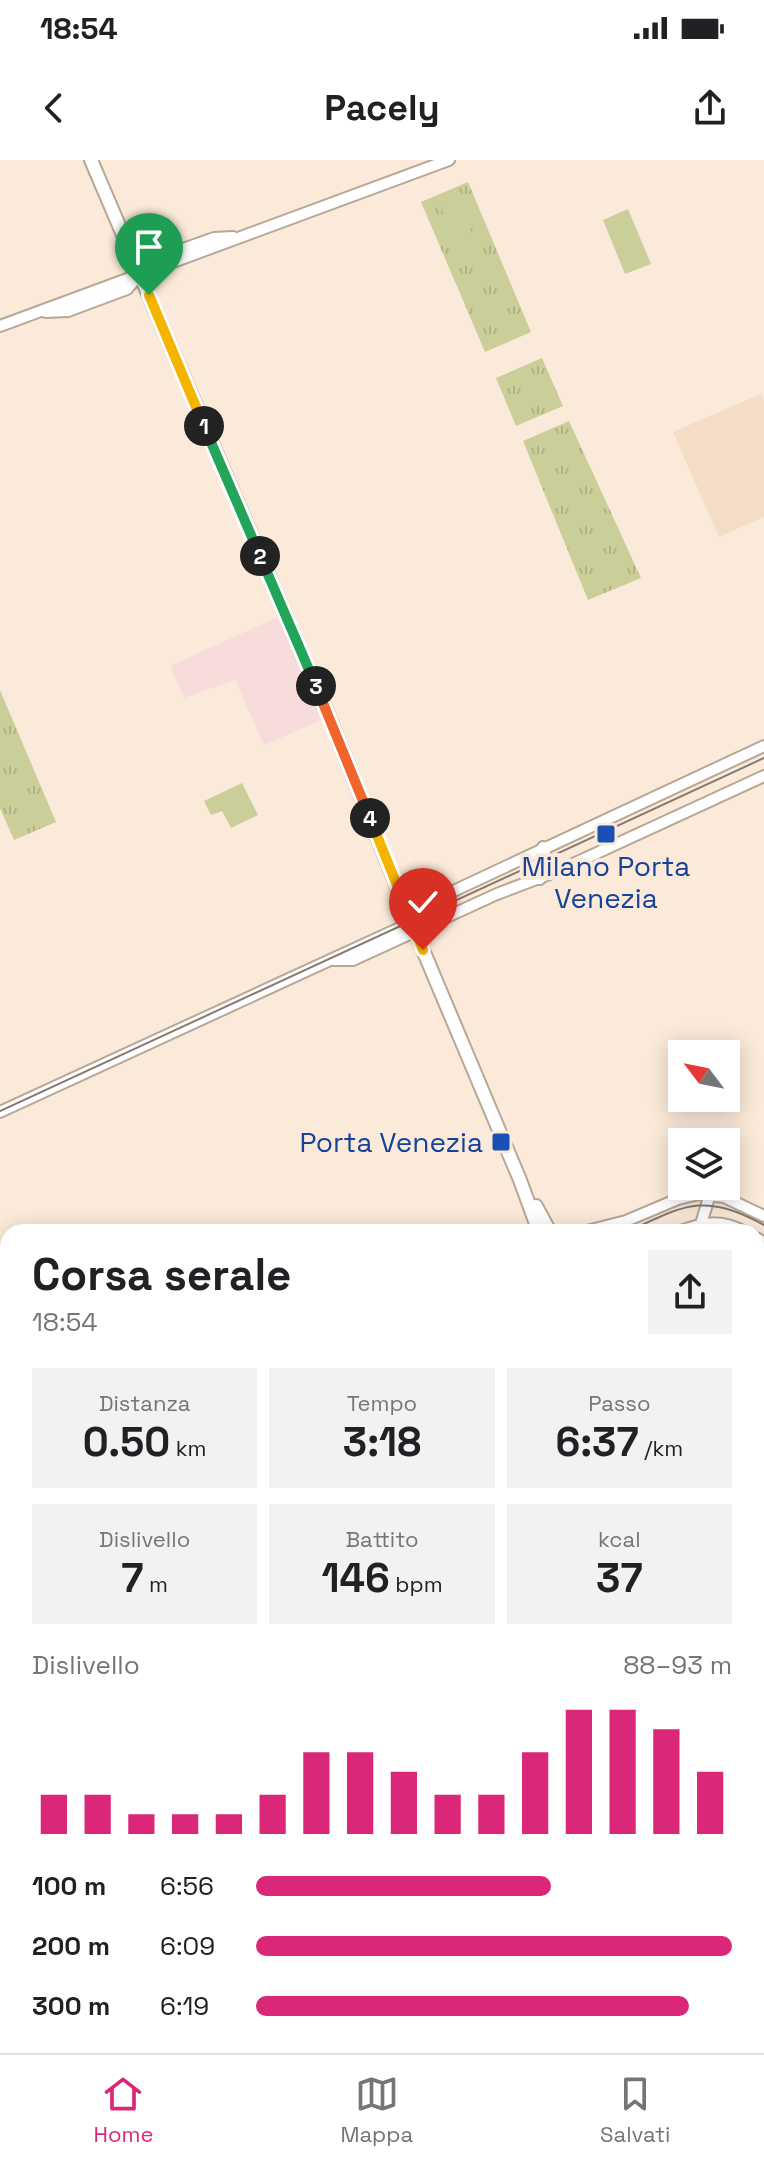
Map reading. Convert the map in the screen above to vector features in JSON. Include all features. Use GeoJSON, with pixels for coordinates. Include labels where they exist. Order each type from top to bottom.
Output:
{"type":"FeatureCollection","features":[{"type":"Feature","properties":{"kind":"main road"},"geometry":{"type":"LineString","coordinates":[[91,160],[325,706],[413,927],[520,1180],[544,1224]]}},
{"type":"Feature","properties":{"kind":"street"},"geometry":{"type":"LineString","coordinates":[[0,326],[40,311],[68,311],[127,289],[141,272],[449,160]]}},
{"type":"Feature","properties":{"kind":"street"},"geometry":{"type":"LineString","coordinates":[[413,927],[430,902],[764,746]]}},
{"type":"Feature","properties":{"kind":"street"},"geometry":{"type":"LineString","coordinates":[[0,1112],[332,960],[540,879],[764,776]]}},
{"type":"Feature","properties":{"kind":"street"},"geometry":{"type":"LineString","coordinates":[[540,879],[548,863],[543,847]]}},
{"type":"Feature","properties":{"kind":"street"},"geometry":{"type":"LineString","coordinates":[[614,1224],[675,1200]]}},
{"type":"Feature","properties":{"kind":"street"},"geometry":{"type":"LineString","coordinates":[[708,1200],[701,1224],[723,1224]]}},
{"type":"Feature","properties":{"kind":"street"},"geometry":{"type":"LineString","coordinates":[[733,1200],[764,1216]]}},
{"type":"Feature","properties":{"kind":"shaded area"},"geometry":{"type":"Polygon","coordinates":[[[761,394],[764,401],[764,517],[719,537],[673,432],[761,394]]]}},
{"type":"Feature","properties":{"kind":"shaded area"},"geometry":{"type":"Polygon","coordinates":[[[285,614],[329,717],[264,745],[235,680],[184,698],[170,666],[285,614]]]}},
{"type":"Feature","properties":{"kind":"green space"},"geometry":{"type":"Polygon","coordinates":[[[468,182],[531,332],[485,352],[421,202],[468,182]]]}},
{"type":"Feature","properties":{"kind":"green space"},"geometry":{"type":"Polygon","coordinates":[[[457,199],[472,233],[455,241],[440,207],[457,199]]]}},
{"type":"Feature","properties":{"kind":"green space"},"geometry":{"type":"Polygon","coordinates":[[[628,209],[651,264],[625,274],[603,220],[628,209]]]}},
{"type":"Feature","properties":{"kind":"green space"},"geometry":{"type":"Polygon","coordinates":[[[542,358],[563,406],[516,426],[496,378],[542,358]]]}},
{"type":"Feature","properties":{"kind":"green space"},"geometry":{"type":"Polygon","coordinates":[[[569,421],[641,578],[588,600],[523,441],[569,421]]]}},
{"type":"Feature","properties":{"kind":"green space"},"geometry":{"type":"Polygon","coordinates":[[[0,690],[56,822],[14,840],[0,808],[0,690]]]}},
{"type":"Feature","properties":{"kind":"green space"},"geometry":{"type":"Polygon","coordinates":[[[242,783],[258,815],[231,828],[222,811],[211,815],[204,801],[242,783]]]}},
{"type":"Feature","properties":{"kind":"tram line"},"geometry":{"type":"LineString","coordinates":[[0,1111],[764,758]]}},
{"type":"Feature","properties":{"kind":"tram line"},"geometry":{"type":"LineString","coordinates":[[644,1224],[694,1206],[725,1208],[762,1224]]}},
{"type":"Feature","properties":{"kind":"place","name":"Milano Porta Venezia"},"geometry":{"type":"Point","coordinates":[606,834]}},
{"type":"Feature","properties":{"kind":"place","name":"Porta Venezia"},"geometry":{"type":"Point","coordinates":[501,1142]}},
{"type":"Feature","properties":{"kind":"route"},"geometry":{"type":"LineString","coordinates":[[149,295],[325,706],[423,950]]}}]}
